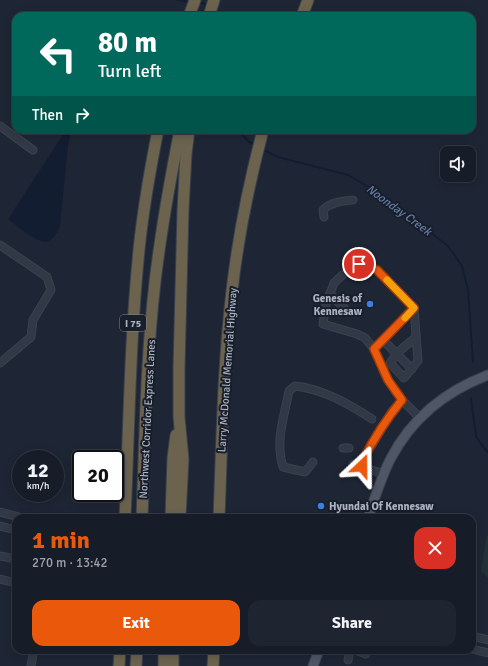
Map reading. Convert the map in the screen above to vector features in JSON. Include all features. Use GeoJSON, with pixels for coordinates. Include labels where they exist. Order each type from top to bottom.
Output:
{"type":"FeatureCollection","features":[{"type":"Feature","properties":{"kind":"highway"},"geometry":{"type":"LineString","coordinates":[[190,12],[194,0]]}},
{"type":"Feature","properties":{"kind":"highway"},"geometry":{"type":"LineString","coordinates":[[211,12],[215,0]]}},
{"type":"Feature","properties":{"kind":"highway"},"geometry":{"type":"LineString","coordinates":[[304,12],[308,0]]}},
{"type":"Feature","properties":{"kind":"highway","name":"I 75"},"geometry":{"type":"LineString","coordinates":[[125,514],[137,263],[148,177],[157,134]]}},
{"type":"Feature","properties":{"kind":"highway","name":"Northwest Corridor Express Lanes"},"geometry":{"type":"LineString","coordinates":[[142,514],[146,418],[155,283],[161,235],[179,134]]}},
{"type":"Feature","properties":{"kind":"highway"},"geometry":{"type":"LineString","coordinates":[[180,514],[183,459],[179,417],[179,368],[183,210],[188,134]]}},
{"type":"Feature","properties":{"kind":"highway","name":"Larry McDonald Memorial Highway"},"geometry":{"type":"LineString","coordinates":[[219,514],[228,325],[232,290],[250,183],[263,134]]}},
{"type":"Feature","properties":{"kind":"highway"},"geometry":{"type":"LineString","coordinates":[[171,514],[173,458],[179,417]]}},
{"type":"Feature","properties":{"kind":"highway"},"geometry":{"type":"LineString","coordinates":[[119,666],[120,654]]}},
{"type":"Feature","properties":{"kind":"highway"},"geometry":{"type":"LineString","coordinates":[[136,666],[137,654]]}},
{"type":"Feature","properties":{"kind":"highway"},"geometry":{"type":"LineString","coordinates":[[164,654],[164,666]]}},
{"type":"Feature","properties":{"kind":"highway"},"geometry":{"type":"LineString","coordinates":[[173,654],[173,666]]}},
{"type":"Feature","properties":{"kind":"highway"},"geometry":{"type":"LineString","coordinates":[[213,666],[214,654]]}},
{"type":"Feature","properties":{"kind":"main road"},"geometry":{"type":"LineString","coordinates":[[369,514],[384,474],[399,444],[420,418],[452,392],[466,384],[488,375]]}},
{"type":"Feature","properties":{"kind":"main road"},"geometry":{"type":"LineString","coordinates":[[313,666],[318,654]]}},
{"type":"Feature","properties":{"kind":"street"},"geometry":{"type":"LineString","coordinates":[[0,126],[33,150]]}},
{"type":"Feature","properties":{"kind":"street"},"geometry":{"type":"LineString","coordinates":[[324,217],[324,210],[329,205],[353,200]]}},
{"type":"Feature","properties":{"kind":"street"},"geometry":{"type":"LineString","coordinates":[[0,245],[47,277],[51,290],[33,320],[31,337],[0,363]]}},
{"type":"Feature","properties":{"kind":"street"},"geometry":{"type":"LineString","coordinates":[[416,337],[397,353],[390,363],[404,378],[418,361],[414,308],[377,270],[359,264],[350,268],[334,283],[326,304],[323,324],[357,334],[365,338],[374,349],[388,380],[402,400],[420,418]]}},
{"type":"Feature","properties":{"kind":"street"},"geometry":{"type":"LineString","coordinates":[[330,294],[348,311]]}},
{"type":"Feature","properties":{"kind":"street"},"geometry":{"type":"LineString","coordinates":[[374,349],[414,308]]}},
{"type":"Feature","properties":{"kind":"street"},"geometry":{"type":"LineString","coordinates":[[383,340],[412,370]]}},
{"type":"Feature","properties":{"kind":"street"},"geometry":{"type":"LineString","coordinates":[[313,462],[305,472],[283,467],[280,455],[280,434],[288,391],[295,386],[304,387],[334,397],[358,409],[372,419]]}},
{"type":"Feature","properties":{"kind":"street"},"geometry":{"type":"LineString","coordinates":[[384,474],[357,464],[393,410],[402,400]]}},
{"type":"Feature","properties":{"kind":"street"},"geometry":{"type":"LineString","coordinates":[[0,512],[12,515]]}},
{"type":"Feature","properties":{"kind":"street"},"geometry":{"type":"LineString","coordinates":[[0,526],[12,529]]}},
{"type":"Feature","properties":{"kind":"street"},"geometry":{"type":"LineString","coordinates":[[0,556],[12,558]]}},
{"type":"Feature","properties":{"kind":"street"},"geometry":{"type":"LineString","coordinates":[[0,580],[12,582]]}},
{"type":"Feature","properties":{"kind":"street"},"geometry":{"type":"LineString","coordinates":[[476,637],[488,640]]}},
{"type":"Feature","properties":{"kind":"street"},"geometry":{"type":"LineString","coordinates":[[476,650],[488,653]]}},
{"type":"Feature","properties":{"kind":"street"},"geometry":{"type":"LineString","coordinates":[[31,666],[33,654]]}},
{"type":"Feature","properties":{"kind":"street"},"geometry":{"type":"LineString","coordinates":[[348,660],[349,654]]}},
{"type":"Feature","properties":{"kind":"shaded area"},"geometry":{"type":"Polygon","coordinates":[[[488,534],[488,578],[481,571],[488,534]]]}},
{"type":"Feature","properties":{"kind":"water"},"geometry":{"type":"Polygon","coordinates":[[[63,134],[70,134],[60,226],[53,238],[45,242],[40,241],[8,219],[63,134]]]}},
{"type":"Feature","properties":{"kind":"waterway","name":"Noonday Creek"},"geometry":{"type":"LineString","coordinates":[[177,0],[189,2]]}},
{"type":"Feature","properties":{"kind":"waterway","name":"Noonday Creek"},"geometry":{"type":"LineString","coordinates":[[198,3],[203,3],[208,6]]}},
{"type":"Feature","properties":{"kind":"waterway","name":"Noonday Creek"},"geometry":{"type":"LineString","coordinates":[[242,134],[249,142],[255,145]]}},
{"type":"Feature","properties":{"kind":"waterway","name":"Noonday Creek"},"geometry":{"type":"LineString","coordinates":[[262,149],[278,157],[348,175],[379,193],[448,246],[462,266],[468,290],[473,362]]}},
{"type":"Feature","properties":{"kind":"waterway","name":"Noonday Creek"},"geometry":{"type":"LineString","coordinates":[[471,398],[476,436],[488,452]]}},
{"type":"Feature","properties":{"kind":"slow traffic"},"geometry":{"type":"LineString","coordinates":[[387,280],[414,308],[405,318]]}},
{"type":"Feature","properties":{"kind":"place","name":"Genesis of Kennesaw"},"geometry":{"type":"Point","coordinates":[370,304]}},
{"type":"Feature","properties":{"kind":"place","name":"Hyundai Of Kennesaw"},"geometry":{"type":"Point","coordinates":[321,506]}},
{"type":"Feature","properties":{"kind":"route"},"geometry":{"type":"LineString","coordinates":[[359,264],[369,266],[377,270],[414,308],[374,349],[388,380],[402,400],[393,410],[360,465],[362,466]]}}]}
